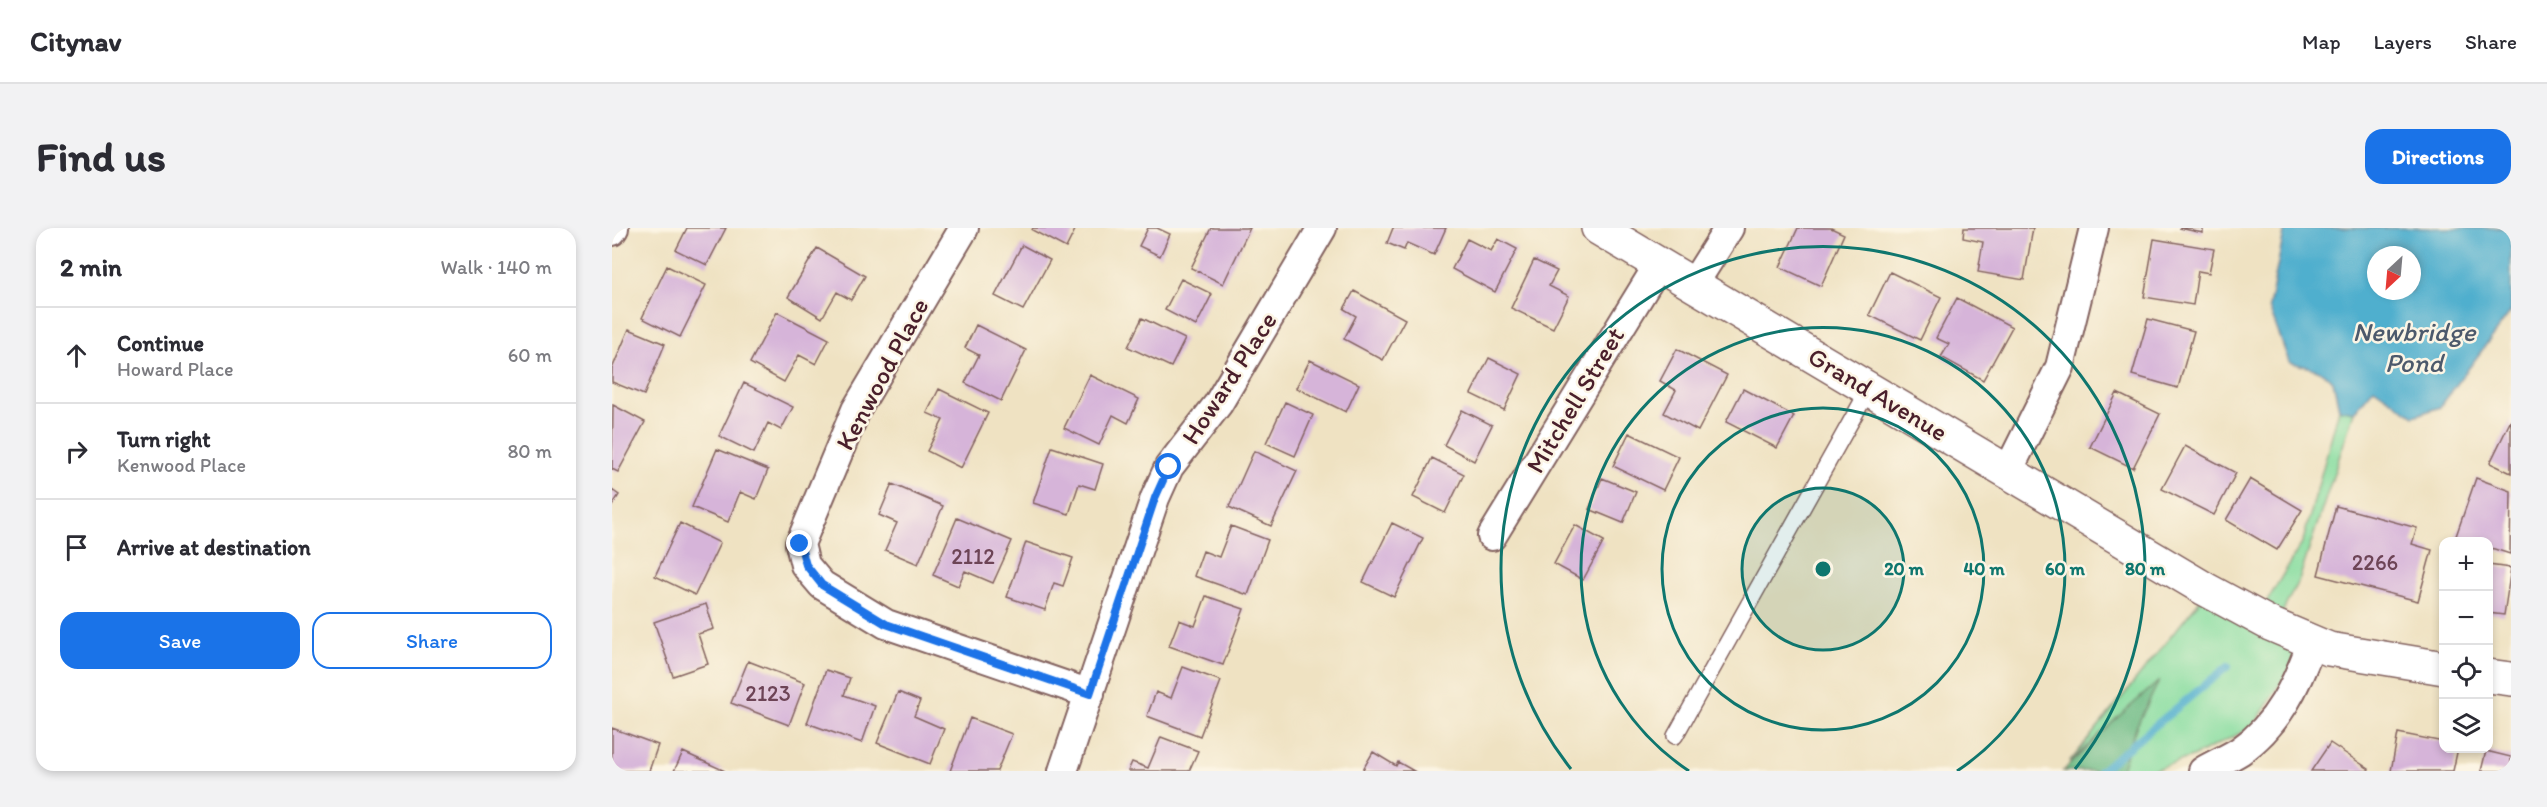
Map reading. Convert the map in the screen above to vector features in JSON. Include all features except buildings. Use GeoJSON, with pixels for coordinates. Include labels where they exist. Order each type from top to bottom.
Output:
{"type":"FeatureCollection","features":[{"type":"Feature","properties":{"kind":"street","name":"Kenwood Place"},"geometry":{"type":"LineString","coordinates":[[964,228],[856,410],[800,544],[806,565],[822,585],[886,624],[1090,694]]}},
{"type":"Feature","properties":{"kind":"street","name":"Howard Place"},"geometry":{"type":"LineString","coordinates":[[1063,771],[1155,498],[1169,467],[1218,404],[1322,228]]}},
{"type":"Feature","properties":{"kind":"street","name":"Grand Avenue"},"geometry":{"type":"LineString","coordinates":[[1598,228],[2260,620],[2312,642],[2347,652],[2439,667]]}},
{"type":"Feature","properties":{"kind":"street"},"geometry":{"type":"LineString","coordinates":[[1693,285],[1729,228]]}},
{"type":"Feature","properties":{"kind":"street"},"geometry":{"type":"LineString","coordinates":[[2008,471],[2060,367],[2094,228]]}},
{"type":"Feature","properties":{"kind":"street","name":"Mitchell Street"},"geometry":{"type":"LineString","coordinates":[[1492,536],[1659,264]]}},
{"type":"Feature","properties":{"kind":"street"},"geometry":{"type":"LineString","coordinates":[[2203,771],[2240,751],[2261,733],[2293,690],[2312,642]]}},
{"type":"Feature","properties":{"kind":"street"},"geometry":{"type":"LineString","coordinates":[[2493,677],[2511,679]]}},
{"type":"Feature","properties":{"kind":"lane"},"geometry":{"type":"LineString","coordinates":[[1675,736],[1869,388]]}},
{"type":"Feature","properties":{"kind":"green space"},"geometry":{"type":"Polygon","coordinates":[[[2339,409],[2354,412],[2300,577],[2274,629],[2306,644],[2253,727],[2192,757],[2149,771],[2121,771],[2136,727],[2158,683],[2069,763],[2205,594],[2256,620],[2303,541],[2339,409]]]}},
{"type":"Feature","properties":{"kind":"green space"},"geometry":{"type":"Polygon","coordinates":[[[2159,681],[2136,727],[2121,771],[2063,771],[2117,718],[2159,681]]]}},
{"type":"Feature","properties":{"kind":"water","name":"Newbridge Pond"},"geometry":{"type":"Polygon","coordinates":[[[2285,228],[2511,228],[2511,311],[2440,407],[2414,416],[2374,388],[2354,412],[2339,409],[2333,381],[2318,370],[2289,362],[2269,307],[2285,228]]]}},
{"type":"Feature","properties":{"kind":"waterway"},"geometry":{"type":"LineString","coordinates":[[2100,771],[2228,666]]}},
{"type":"Feature","properties":{"kind":"route"},"geometry":{"type":"LineString","coordinates":[[800,544],[806,565],[822,585],[886,624],[1090,694],[1155,498],[1169,467]]}}]}
